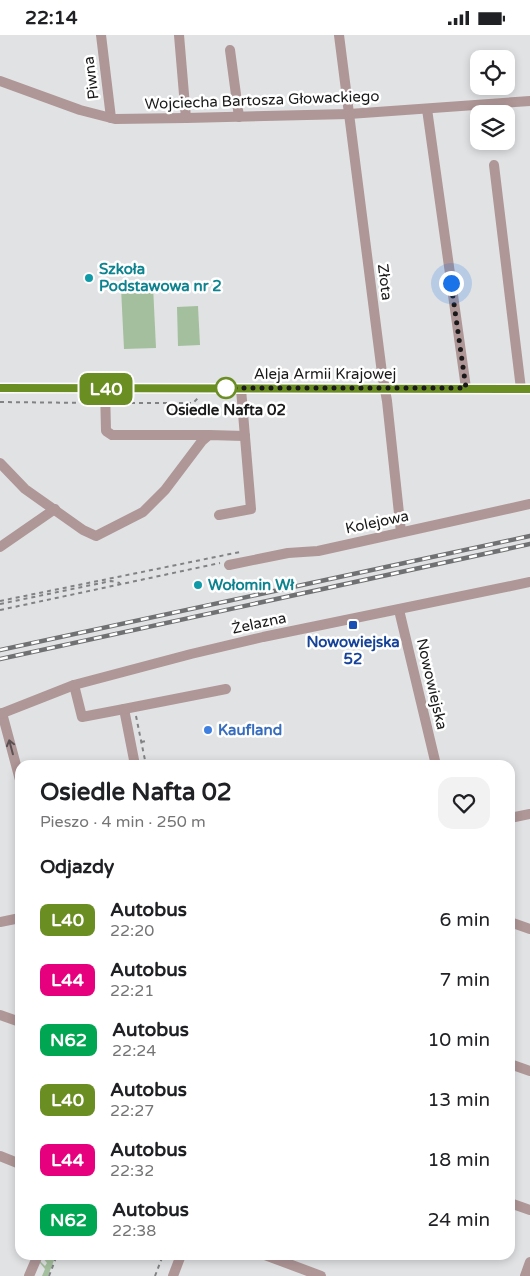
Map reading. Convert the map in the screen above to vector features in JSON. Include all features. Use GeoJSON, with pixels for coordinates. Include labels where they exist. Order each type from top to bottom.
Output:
{"type":"FeatureCollection","features":[{"type":"Feature","properties":{"kind":"street","name":"Piwna"},"geometry":{"type":"LineString","coordinates":[[101,35],[111,117]]}},
{"type":"Feature","properties":{"kind":"street"},"geometry":{"type":"LineString","coordinates":[[179,35],[186,118]]}},
{"type":"Feature","properties":{"kind":"street","name":"Złota"},"geometry":{"type":"LineString","coordinates":[[339,35],[385,389],[401,532]]}},
{"type":"Feature","properties":{"kind":"street"},"geometry":{"type":"LineString","coordinates":[[230,50],[239,117]]}},
{"type":"Feature","properties":{"kind":"street","name":"Wojciecha Bartosza Głowackiego"},"geometry":{"type":"LineString","coordinates":[[0,81],[80,110],[111,117],[186,118],[349,113],[530,101]]}},
{"type":"Feature","properties":{"kind":"street"},"geometry":{"type":"LineString","coordinates":[[426,109],[466,388]]}},
{"type":"Feature","properties":{"kind":"street"},"geometry":{"type":"LineString","coordinates":[[494,165],[526,389]]}},
{"type":"Feature","properties":{"kind":"street","name":"Aleja Armii Krajowej"},"geometry":{"type":"LineString","coordinates":[[0,388],[526,389]]}},
{"type":"Feature","properties":{"kind":"street"},"geometry":{"type":"LineString","coordinates":[[105,389],[106,431],[112,435],[245,436]]}},
{"type":"Feature","properties":{"kind":"street"},"geometry":{"type":"LineString","coordinates":[[219,515],[251,509],[241,389]]}},
{"type":"Feature","properties":{"kind":"street"},"geometry":{"type":"LineString","coordinates":[[0,463],[25,489],[83,530],[96,536],[142,512],[165,490],[202,441],[209,435]]}},
{"type":"Feature","properties":{"kind":"street","name":"Kolejowa"},"geometry":{"type":"LineString","coordinates":[[229,565],[288,553],[318,551],[530,504]]}},
{"type":"Feature","properties":{"kind":"street"},"geometry":{"type":"LineString","coordinates":[[0,547],[55,509]]}},
{"type":"Feature","properties":{"kind":"street","name":"Żelazna"},"geometry":{"type":"LineString","coordinates":[[1,714],[74,685],[263,637],[530,582]]}},
{"type":"Feature","properties":{"kind":"street","name":"Nowowiejska"},"geometry":{"type":"LineString","coordinates":[[399,610],[435,760]]}},
{"type":"Feature","properties":{"kind":"street"},"geometry":{"type":"LineString","coordinates":[[74,685],[82,717],[226,689]]}},
{"type":"Feature","properties":{"kind":"street"},"geometry":{"type":"LineString","coordinates":[[124,709],[134,760]]}},
{"type":"Feature","properties":{"kind":"street"},"geometry":{"type":"LineString","coordinates":[[1,714],[15,763]]}},
{"type":"Feature","properties":{"kind":"street"},"geometry":{"type":"LineString","coordinates":[[515,817],[530,814]]}},
{"type":"Feature","properties":{"kind":"street"},"geometry":{"type":"LineString","coordinates":[[0,922],[15,919]]}},
{"type":"Feature","properties":{"kind":"street"},"geometry":{"type":"LineString","coordinates":[[515,924],[530,929]]}},
{"type":"Feature","properties":{"kind":"street"},"geometry":{"type":"LineString","coordinates":[[0,1015],[15,1020]]}},
{"type":"Feature","properties":{"kind":"street"},"geometry":{"type":"LineString","coordinates":[[515,1066],[530,1071]]}},
{"type":"Feature","properties":{"kind":"street"},"geometry":{"type":"LineString","coordinates":[[0,1156],[15,1161]]}},
{"type":"Feature","properties":{"kind":"street"},"geometry":{"type":"LineString","coordinates":[[515,1205],[530,1210]]}},
{"type":"Feature","properties":{"kind":"street"},"geometry":{"type":"LineString","coordinates":[[30,1276],[36,1260]]}},
{"type":"Feature","properties":{"kind":"street"},"geometry":{"type":"LineString","coordinates":[[173,1276],[178,1260]]}},
{"type":"Feature","properties":{"kind":"street"},"geometry":{"type":"LineString","coordinates":[[278,1260],[321,1276]]}},
{"type":"Feature","properties":{"kind":"street"},"geometry":{"type":"LineString","coordinates":[[525,1276],[530,1262]]}},
{"type":"Feature","properties":{"kind":"path"},"geometry":{"type":"LineString","coordinates":[[0,402],[193,403],[200,397]]}},
{"type":"Feature","properties":{"kind":"path"},"geometry":{"type":"LineString","coordinates":[[0,603],[239,552],[251,551],[253,560]]}},
{"type":"Feature","properties":{"kind":"path"},"geometry":{"type":"LineString","coordinates":[[0,609],[217,563],[229,565]]}},
{"type":"Feature","properties":{"kind":"path"},"geometry":{"type":"LineString","coordinates":[[0,603],[111,581],[122,583]]}},
{"type":"Feature","properties":{"kind":"path"},"geometry":{"type":"LineString","coordinates":[[134,707],[145,760]]}},
{"type":"Feature","properties":{"kind":"path"},"geometry":{"type":"LineString","coordinates":[[49,1276],[55,1260]]}},
{"type":"Feature","properties":{"kind":"path"},"geometry":{"type":"LineString","coordinates":[[155,1276],[161,1260]]}},
{"type":"Feature","properties":{"kind":"green space"},"geometry":{"type":"Polygon","coordinates":[[[153,286],[156,348],[124,349],[121,288],[153,286]]]}},
{"type":"Feature","properties":{"kind":"green space"},"geometry":{"type":"Polygon","coordinates":[[[198,306],[200,345],[178,346],[177,307],[198,306]]]}},
{"type":"Feature","properties":{"kind":"green space"},"geometry":{"type":"Polygon","coordinates":[[[44,1260],[54,1260],[48,1276],[42,1276],[45,1269],[40,1261],[45,1266],[47,1263],[44,1260]]]}},
{"type":"Feature","properties":{"kind":"railway"},"geometry":{"type":"LineString","coordinates":[[0,650],[530,536]]}},
{"type":"Feature","properties":{"kind":"railway"},"geometry":{"type":"LineString","coordinates":[[0,659],[530,544]]}},
{"type":"Feature","properties":{"kind":"bus line","name":"L40"},"geometry":{"type":"LineString","coordinates":[[0,388],[530,389]]}},
{"type":"Feature","properties":{"kind":"place","name":"Szkoła Podstawowa nr 2"},"geometry":{"type":"Point","coordinates":[89,278]}},
{"type":"Feature","properties":{"kind":"place","name":"Osiedle Nafta 02"},"geometry":{"type":"Point","coordinates":[226,388]}},
{"type":"Feature","properties":{"kind":"place","name":"Wołomin Wł"},"geometry":{"type":"Point","coordinates":[198,585]}},
{"type":"Feature","properties":{"kind":"place","name":"Nowowiejska 52"},"geometry":{"type":"Point","coordinates":[353,625]}},
{"type":"Feature","properties":{"kind":"place","name":"Kaufland"},"geometry":{"type":"Point","coordinates":[208,730]}},
{"type":"Feature","properties":{"kind":"route"},"geometry":{"type":"LineString","coordinates":[[226,388],[466,388],[451,283]]}}]}
